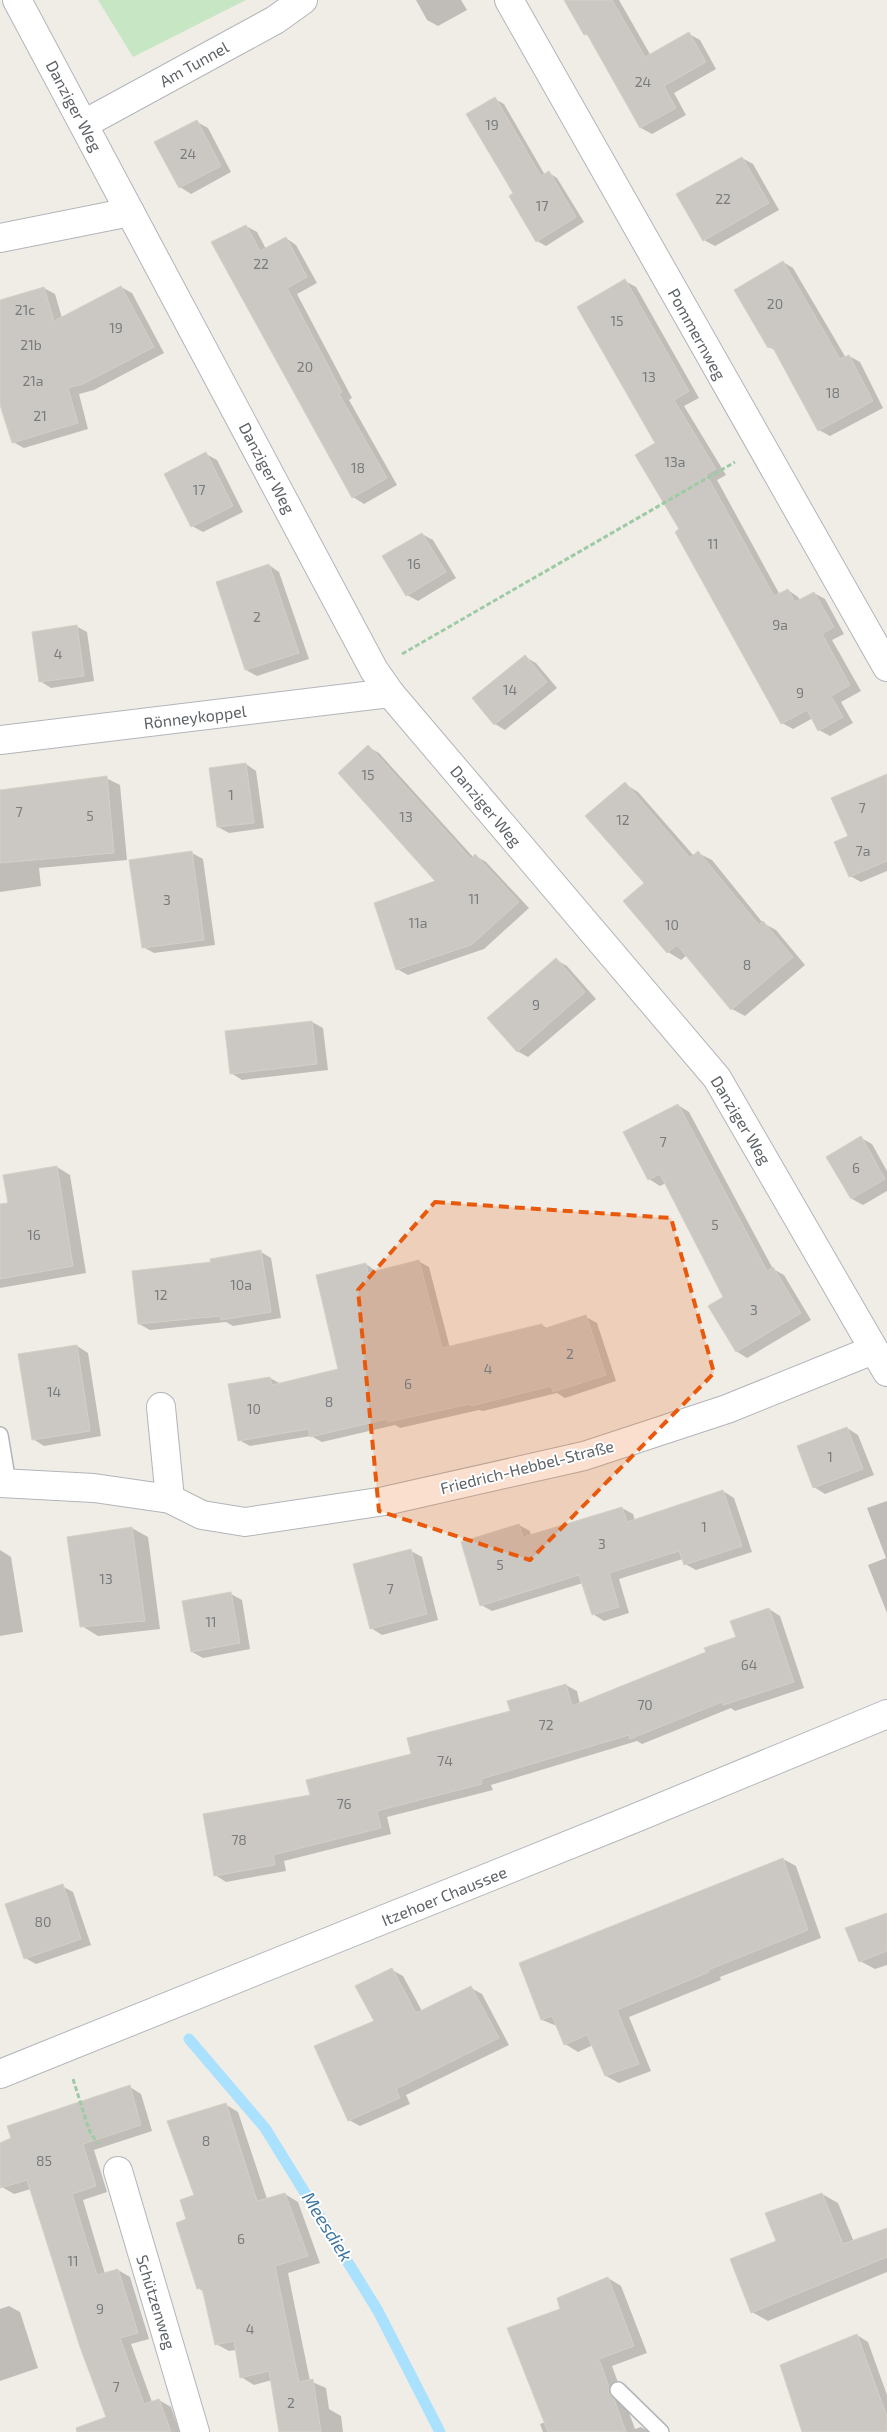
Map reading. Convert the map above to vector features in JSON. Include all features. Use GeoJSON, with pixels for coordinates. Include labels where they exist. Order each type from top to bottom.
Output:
{"type":"FeatureCollection","features":[{"type":"Feature","properties":{"kind":"street","name":"Danziger Weg"},"geometry":{"type":"LineString","coordinates":[[17,0],[374,670],[390,693],[718,1078],[880,1361]]}},
{"type":"Feature","properties":{"kind":"street","name":"Am Tunnel"},"geometry":{"type":"LineString","coordinates":[[84,124],[275,20],[303,0]]}},
{"type":"Feature","properties":{"kind":"street","name":"Pommernweg"},"geometry":{"type":"LineString","coordinates":[[509,0],[887,667]]}},
{"type":"Feature","properties":{"kind":"street"},"geometry":{"type":"LineString","coordinates":[[0,238],[130,212]]}},
{"type":"Feature","properties":{"kind":"street","name":"Rönneykoppel"},"geometry":{"type":"LineString","coordinates":[[0,740],[390,693]]}},
{"type":"Feature","properties":{"kind":"street","name":"Friedrich-Hebbel-Straße"},"geometry":{"type":"LineString","coordinates":[[4,1483],[94,1488],[170,1499],[202,1515],[246,1522],[385,1501],[584,1456],[880,1361]]}},
{"type":"Feature","properties":{"kind":"street"},"geometry":{"type":"LineString","coordinates":[[161,1407],[170,1499]]}},
{"type":"Feature","properties":{"kind":"street","name":"Itzehoer Chaussee"},"geometry":{"type":"LineString","coordinates":[[0,2074],[633,1820],[887,1714]]}},
{"type":"Feature","properties":{"kind":"street","name":"Schützenweg"},"geometry":{"type":"LineString","coordinates":[[118,2171],[195,2432]]}},
{"type":"Feature","properties":{"kind":"lane"},"geometry":{"type":"LineString","coordinates":[[0,1434],[4,1483]]}},
{"type":"Feature","properties":{"kind":"lane"},"geometry":{"type":"LineString","coordinates":[[618,2390],[661,2432]]}},
{"type":"Feature","properties":{"kind":"path"},"geometry":{"type":"LineString","coordinates":[[374,670],[761,447]]}},
{"type":"Feature","properties":{"kind":"path"},"geometry":{"type":"LineString","coordinates":[[64,2049],[88,2130],[118,2171]]}},
{"type":"Feature","properties":{"kind":"highlighted area"},"geometry":{"type":"Polygon","coordinates":[[[435,1202],[671,1218],[714,1373],[530,1560],[379,1511],[358,1290],[435,1202]]]}},
{"type":"Feature","properties":{"kind":"green space"},"geometry":{"type":"Polygon","coordinates":[[[98,0],[246,0],[133,57],[98,0]]]}},
{"type":"Feature","properties":{"kind":"building"},"geometry":{"type":"Polygon","coordinates":[[[564,0],[612,0],[645,57],[689,32],[706,62],[664,86],[676,108],[640,128],[587,34],[584,35],[564,0]]]}},
{"type":"Feature","properties":{"kind":"building"},"geometry":{"type":"Polygon","coordinates":[[[495,97],[541,176],[549,171],[576,217],[536,242],[509,196],[513,193],[466,114],[495,97]]]}},
{"type":"Feature","properties":{"kind":"building"},"geometry":{"type":"Polygon","coordinates":[[[197,120],[221,166],[179,188],[154,142],[197,120]]]}},
{"type":"Feature","properties":{"kind":"building"},"geometry":{"type":"Polygon","coordinates":[[[742,157],[769,203],[703,241],[676,194],[742,157]]]}},
{"type":"Feature","properties":{"kind":"building"},"geometry":{"type":"Polygon","coordinates":[[[246,225],[260,251],[286,237],[307,277],[287,288],[342,392],[339,394],[387,478],[352,498],[211,242],[246,225]]]}},
{"type":"Feature","properties":{"kind":"building"},"geometry":{"type":"Polygon","coordinates":[[[783,261],[840,359],[849,355],[873,401],[818,431],[772,346],[768,348],[734,290],[783,261]]]}},
{"type":"Feature","properties":{"kind":"building"},"geometry":{"type":"Polygon","coordinates":[[[625,279],[689,391],[674,400],[716,469],[706,474],[774,596],[788,589],[795,602],[814,592],[834,627],[822,634],[850,685],[831,696],[843,717],[818,731],[807,710],[781,724],[675,532],[679,529],[635,455],[655,443],[577,307],[625,279]]]}},
{"type":"Feature","properties":{"kind":"building"},"geometry":{"type":"Polygon","coordinates":[[[121,286],[154,347],[83,384],[68,388],[78,423],[12,443],[0,405],[0,300],[44,287],[54,321],[121,286]]]}},
{"type":"Feature","properties":{"kind":"building"},"geometry":{"type":"Polygon","coordinates":[[[206,452],[233,506],[191,527],[164,474],[206,452]]]}},
{"type":"Feature","properties":{"kind":"building"},"geometry":{"type":"Polygon","coordinates":[[[422,533],[446,572],[406,596],[382,556],[422,533]]]}},
{"type":"Feature","properties":{"kind":"building"},"geometry":{"type":"Polygon","coordinates":[[[269,564],[299,653],[245,670],[216,582],[269,564]]]}},
{"type":"Feature","properties":{"kind":"building"},"geometry":{"type":"Polygon","coordinates":[[[77,625],[84,676],[39,682],[32,632],[77,625]]]}},
{"type":"Feature","properties":{"kind":"building"},"geometry":{"type":"Polygon","coordinates":[[[525,655],[547,682],[494,725],[472,698],[525,655]]]}},
{"type":"Feature","properties":{"kind":"building"},"geometry":{"type":"Polygon","coordinates":[[[368,745],[471,859],[475,854],[519,902],[471,945],[396,970],[374,903],[435,881],[338,773],[368,745]]]}},
{"type":"Feature","properties":{"kind":"building"},"geometry":{"type":"Polygon","coordinates":[[[246,763],[254,823],[217,827],[209,768],[246,763]]]}},
{"type":"Feature","properties":{"kind":"building"},"geometry":{"type":"Polygon","coordinates":[[[887,774],[887,861],[849,877],[834,842],[848,836],[831,798],[887,774]]]}},
{"type":"Feature","properties":{"kind":"building"},"geometry":{"type":"Polygon","coordinates":[[[107,776],[114,853],[0,863],[0,790],[107,776]]]}},
{"type":"Feature","properties":{"kind":"building"},"geometry":{"type":"Polygon","coordinates":[[[625,782],[690,858],[698,851],[759,925],[763,921],[793,957],[731,1010],[677,945],[667,953],[623,901],[644,883],[585,816],[625,782]]]}},
{"type":"Feature","properties":{"kind":"building"},"geometry":{"type":"Polygon","coordinates":[[[192,851],[204,940],[142,948],[129,860],[192,851]]]}},
{"type":"Feature","properties":{"kind":"building"},"geometry":{"type":"Polygon","coordinates":[[[556,958],[585,992],[517,1052],[487,1018],[556,958]]]}},
{"type":"Feature","properties":{"kind":"building"},"geometry":{"type":"Polygon","coordinates":[[[312,1021],[317,1064],[230,1074],[225,1031],[312,1021]]]}},
{"type":"Feature","properties":{"kind":"building"},"geometry":{"type":"Polygon","coordinates":[[[678,1104],[767,1271],[773,1267],[801,1313],[736,1352],[708,1306],[723,1297],[660,1174],[648,1180],[623,1132],[678,1104]]]}},
{"type":"Feature","properties":{"kind":"building"},"geometry":{"type":"Polygon","coordinates":[[[861,1136],[885,1179],[851,1199],[826,1157],[861,1136]]]}},
{"type":"Feature","properties":{"kind":"building"},"geometry":{"type":"Polygon","coordinates":[[[57,1166],[73,1266],[0,1279],[0,1204],[8,1203],[3,1175],[57,1166]]]}},
{"type":"Feature","properties":{"kind":"building"},"geometry":{"type":"Polygon","coordinates":[[[261,1250],[271,1312],[221,1320],[220,1316],[138,1324],[132,1271],[211,1262],[210,1259],[261,1250]]]}},
{"type":"Feature","properties":{"kind":"building"},"geometry":{"type":"Polygon","coordinates":[[[419,1260],[442,1348],[542,1324],[543,1329],[586,1315],[606,1375],[553,1392],[551,1386],[471,1406],[470,1404],[388,1422],[387,1419],[310,1437],[308,1429],[238,1441],[228,1384],[270,1377],[272,1385],[338,1369],[316,1275],[366,1263],[368,1273],[419,1260]]]}},
{"type":"Feature","properties":{"kind":"building"},"geometry":{"type":"Polygon","coordinates":[[[77,1345],[90,1431],[32,1440],[18,1354],[77,1345]]]}},
{"type":"Feature","properties":{"kind":"building"},"geometry":{"type":"Polygon","coordinates":[[[847,1427],[863,1469],[813,1488],[797,1446],[847,1427]]]}},
{"type":"Feature","properties":{"kind":"building"},"geometry":{"type":"Polygon","coordinates":[[[723,1490],[742,1546],[684,1565],[679,1551],[609,1573],[619,1607],[592,1615],[579,1575],[480,1606],[461,1542],[519,1524],[523,1537],[622,1507],[627,1522],[723,1490]]]}},
{"type":"Feature","properties":{"kind":"building"},"geometry":{"type":"Polygon","coordinates":[[[132,1527],[145,1621],[80,1627],[67,1537],[132,1527]]]}},
{"type":"Feature","properties":{"kind":"building"},"geometry":{"type":"Polygon","coordinates":[[[411,1549],[427,1614],[370,1629],[353,1564],[411,1549]]]}},
{"type":"Feature","properties":{"kind":"building"},"geometry":{"type":"Polygon","coordinates":[[[231,1592],[240,1643],[191,1652],[182,1601],[231,1592]]]}},
{"type":"Feature","properties":{"kind":"building"},"geometry":{"type":"Polygon","coordinates":[[[769,1608],[794,1682],[723,1705],[722,1702],[630,1739],[629,1735],[481,1779],[482,1784],[377,1811],[381,1828],[273,1855],[275,1865],[214,1876],[203,1814],[310,1795],[306,1780],[411,1754],[407,1738],[510,1711],[507,1701],[566,1684],[572,1706],[706,1652],[704,1648],[736,1637],[730,1621],[769,1608]]]}},
{"type":"Feature","properties":{"kind":"building"},"geometry":{"type":"Polygon","coordinates":[[[783,1858],[808,1930],[708,1970],[709,1972],[617,2010],[639,2064],[605,2076],[587,2035],[564,2045],[552,2016],[541,2020],[519,1963],[783,1858]]]}},
{"type":"Feature","properties":{"kind":"building"},"geometry":{"type":"Polygon","coordinates":[[[63,1884],[81,1939],[24,1959],[5,1904],[63,1884]]]}},
{"type":"Feature","properties":{"kind":"building"},"geometry":{"type":"Polygon","coordinates":[[[887,1913],[887,1951],[859,1962],[845,1928],[887,1913]]]}},
{"type":"Feature","properties":{"kind":"building"},"geometry":{"type":"Polygon","coordinates":[[[392,1968],[416,2013],[471,1986],[499,2038],[396,2089],[400,2098],[348,2121],[314,2046],[374,2021],[355,1986],[392,1968]]]}},
{"type":"Feature","properties":{"kind":"building"},"geometry":{"type":"Polygon","coordinates":[[[130,2085],[141,2125],[83,2144],[96,2186],[72,2194],[97,2275],[118,2269],[138,2333],[120,2338],[144,2404],[159,2399],[171,2432],[77,2432],[76,2428],[106,2417],[80,2347],[27,2180],[0,2188],[0,2143],[11,2138],[7,2126],[130,2085]]]}},
{"type":"Feature","properties":{"kind":"building"},"geometry":{"type":"Polygon","coordinates":[[[226,2103],[257,2201],[285,2193],[308,2256],[275,2266],[299,2382],[313,2379],[321,2432],[279,2432],[269,2371],[240,2378],[234,2341],[215,2345],[202,2288],[197,2289],[176,2223],[186,2219],[180,2200],[194,2195],[167,2121],[226,2103]]]}},
{"type":"Feature","properties":{"kind":"building"},"geometry":{"type":"Polygon","coordinates":[[[822,2193],[843,2244],[887,2228],[887,2257],[751,2313],[730,2259],[776,2241],[765,2213],[822,2193]]]}},
{"type":"Feature","properties":{"kind":"building"},"geometry":{"type":"Polygon","coordinates":[[[608,2277],[634,2346],[599,2359],[609,2387],[609,2393],[614,2399],[626,2432],[548,2432],[507,2328],[560,2309],[557,2298],[608,2277]]]}},
{"type":"Feature","properties":{"kind":"building"},"geometry":{"type":"Polygon","coordinates":[[[857,2334],[887,2417],[887,2432],[802,2432],[780,2365],[857,2334]]]}},
{"type":"Feature","properties":{"kind":"waterway","name":"Meesdiek"},"geometry":{"type":"LineString","coordinates":[[189,2039],[265,2128],[378,2311],[440,2432]]}}]}
